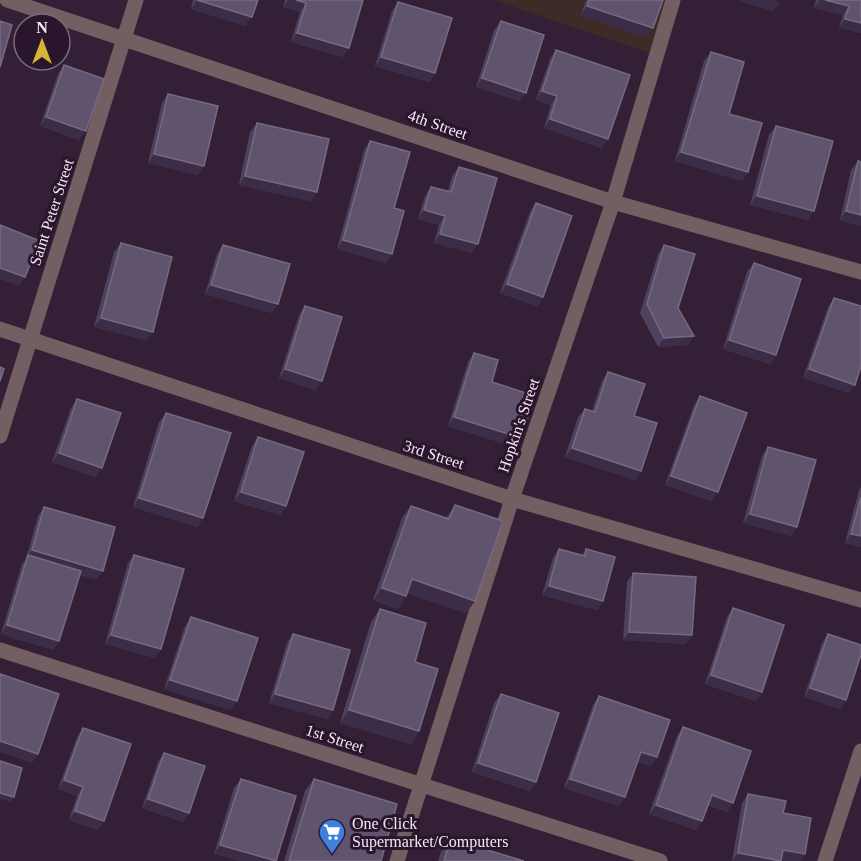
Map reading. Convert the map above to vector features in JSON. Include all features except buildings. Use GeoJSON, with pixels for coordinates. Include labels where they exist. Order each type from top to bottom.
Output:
{"type":"FeatureCollection","features":[{"type":"Feature","properties":{"kind":"street","name":"4th Street"},"geometry":{"type":"LineString","coordinates":[[7,0],[126,37],[613,202],[861,272]]}},
{"type":"Feature","properties":{"kind":"street","name":"Saint Peter Street"},"geometry":{"type":"LineString","coordinates":[[0,436],[136,0]]}},
{"type":"Feature","properties":{"kind":"street","name":"Hopkin's Street"},"geometry":{"type":"LineString","coordinates":[[398,861],[512,499],[613,202],[673,0]]}},
{"type":"Feature","properties":{"kind":"street","name":"3rd Street"},"geometry":{"type":"LineString","coordinates":[[0,329],[512,499],[861,600]]}},
{"type":"Feature","properties":{"kind":"street","name":"1st Street"},"geometry":{"type":"LineString","coordinates":[[0,650],[660,861]]}},
{"type":"Feature","properties":{"kind":"street"},"geometry":{"type":"LineString","coordinates":[[825,861],[856,784],[861,751]]}},
{"type":"Feature","properties":{"kind":"shaded area"},"geometry":{"type":"Polygon","coordinates":[[[494,0],[672,0],[659,56],[494,0]]]}},
{"type":"Feature","properties":{"kind":"place","name":"One Click Supermarket/Computers"},"geometry":{"type":"Point","coordinates":[332,855]}}]}
